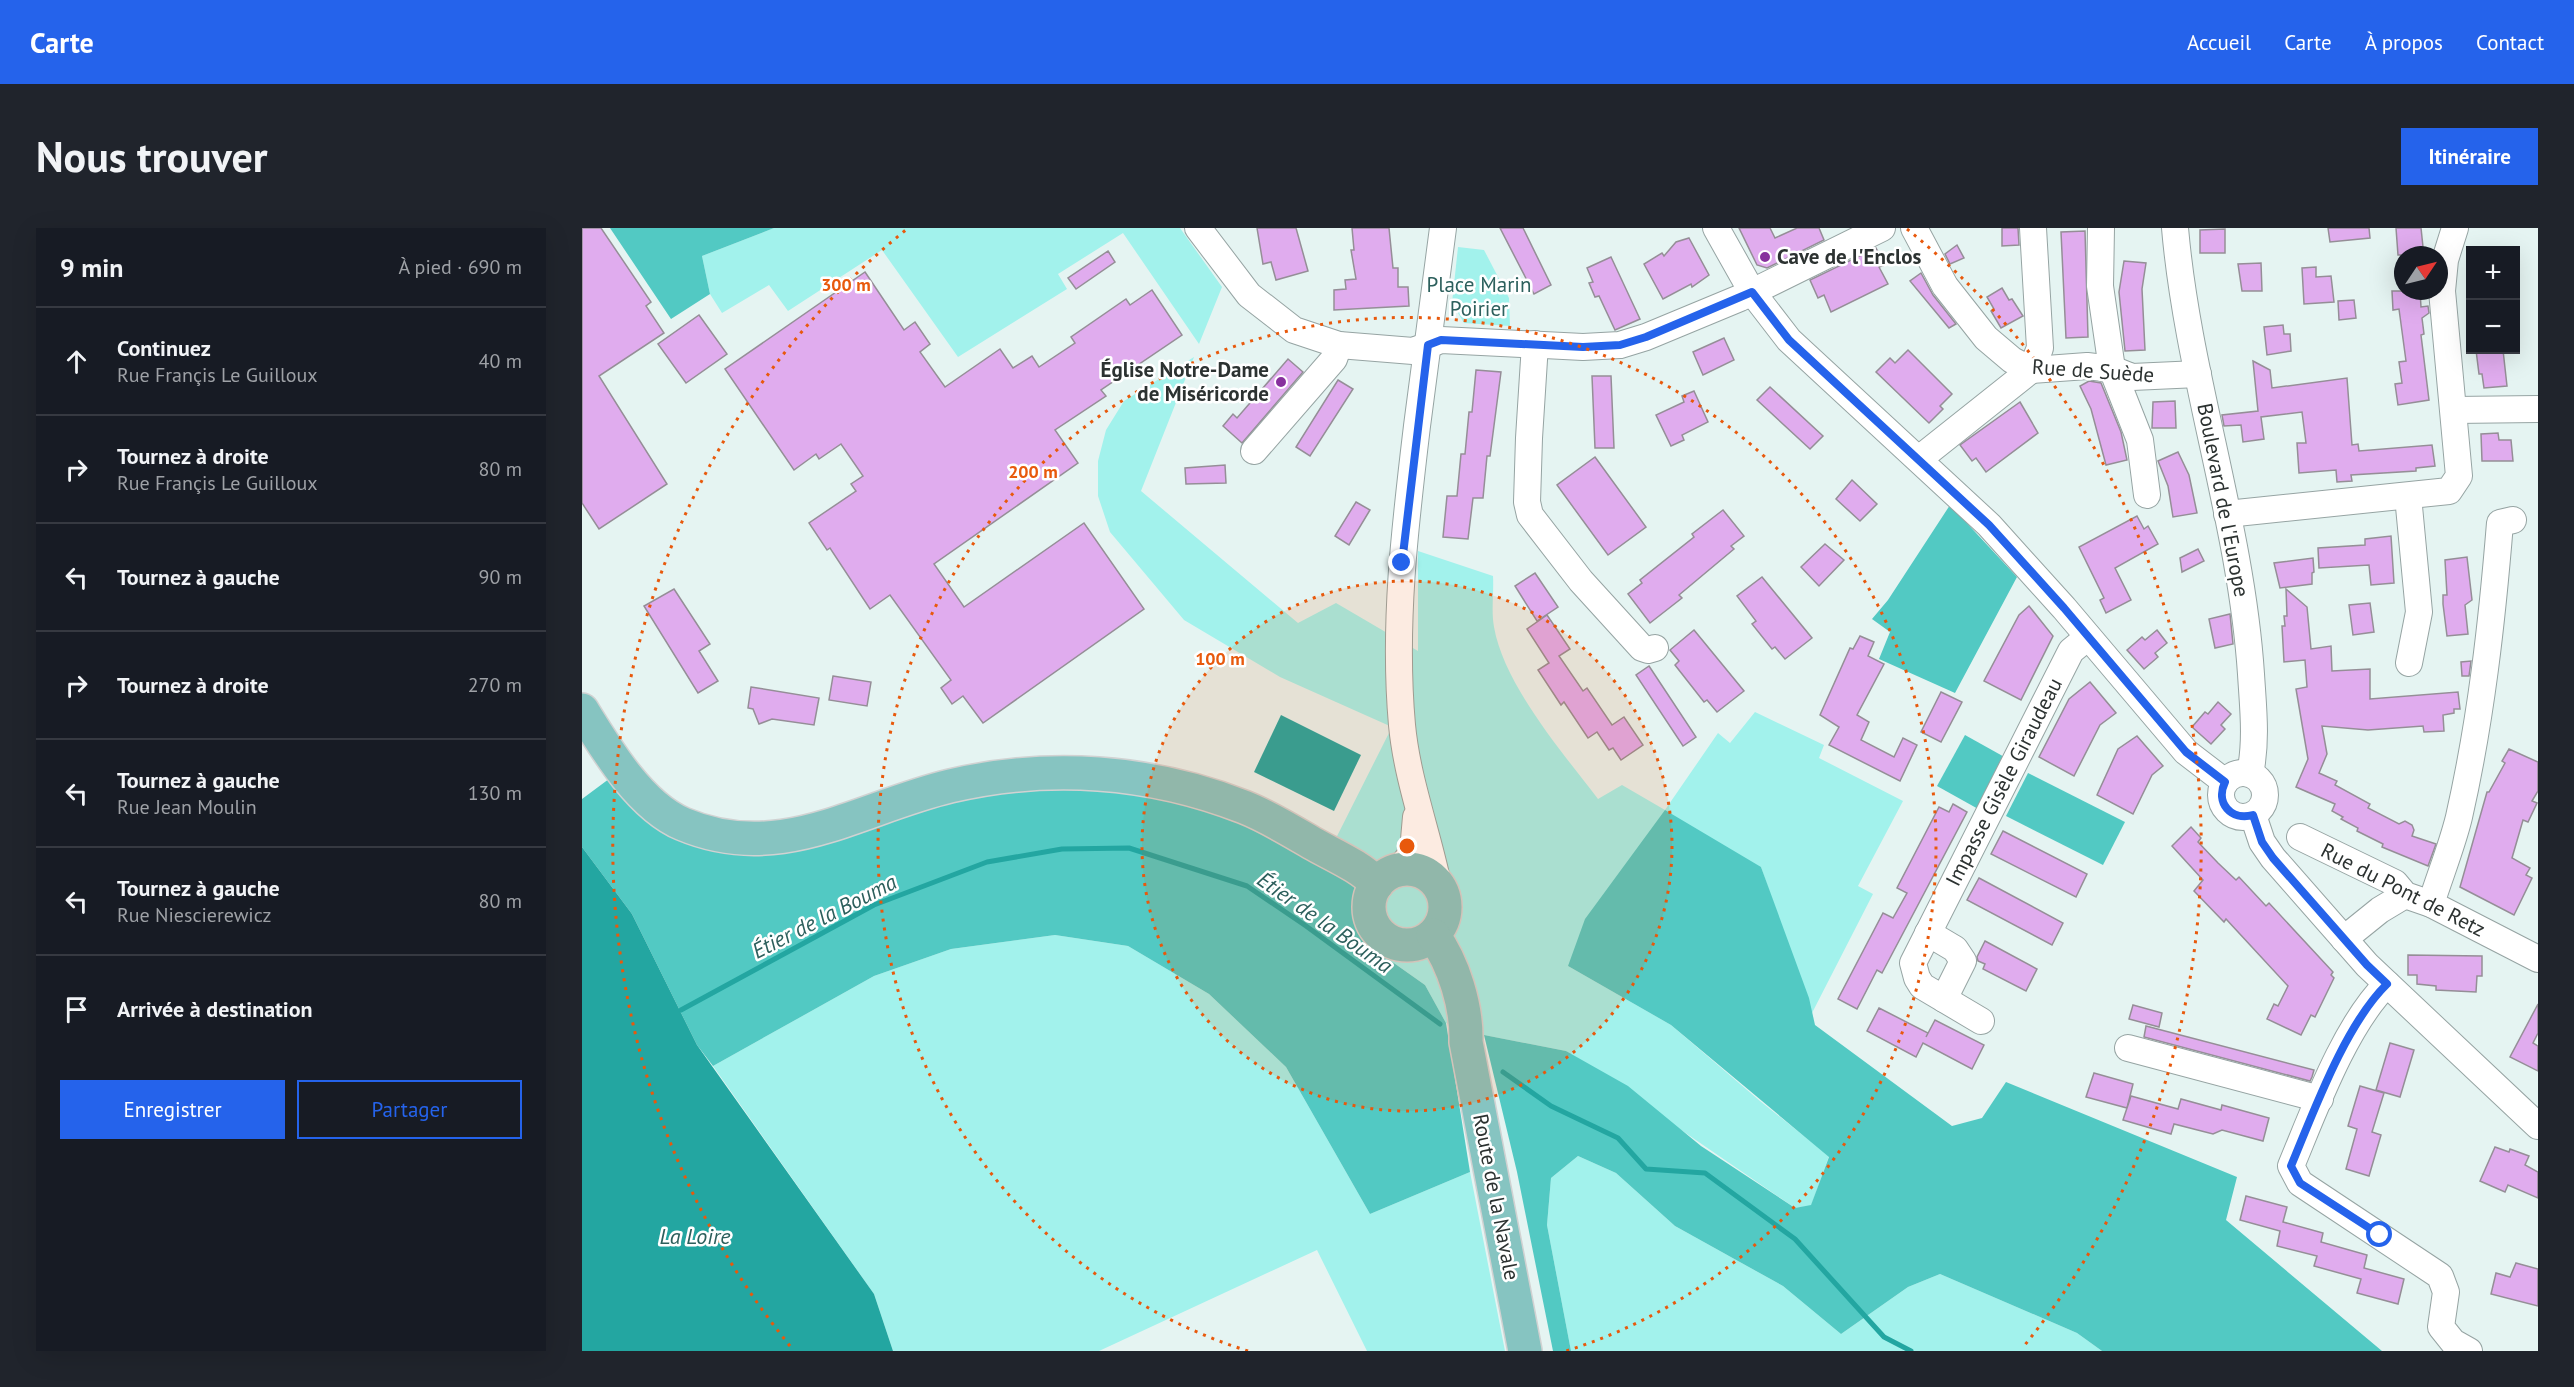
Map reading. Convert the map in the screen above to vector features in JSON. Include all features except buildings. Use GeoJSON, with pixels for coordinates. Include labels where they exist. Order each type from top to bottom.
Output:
{"type":"FeatureCollection","features":[{"type":"Feature","properties":{"kind":"main road"},"geometry":{"type":"LineString","coordinates":[[582,710],[624,772],[659,809],[682,824],[715,834],[748,839],[794,836],[919,795],[966,783],[1001,776],[1088,773],[1144,779],[1183,787],[1245,807],[1370,877],[1388,877],[1414,869],[1423,872],[1438,884],[1444,898],[1445,913],[1441,924],[1418,940],[1388,939],[1374,924],[1369,904],[1388,877]]}},
{"type":"Feature","properties":{"kind":"main road","name":"Route de la Navale"},"geometry":{"type":"LineString","coordinates":[[1418,940],[1421,957],[1439,978],[1466,1042],[1525,1351]]}},
{"type":"Feature","properties":{"kind":"street"},"geometry":{"type":"LineString","coordinates":[[1198,228],[1249,295],[1294,330],[1339,345],[1413,351],[1441,340],[1583,347],[1620,345],[1656,333],[1752,292],[1882,228]]}},
{"type":"Feature","properties":{"kind":"street"},"geometry":{"type":"LineString","coordinates":[[1438,884],[1430,843],[1417,804],[1402,726],[1398,608],[1406,512],[1443,228]]}},
{"type":"Feature","properties":{"kind":"street"},"geometry":{"type":"LineString","coordinates":[[1716,228],[1752,292],[1789,340],[1989,525],[2186,752],[2225,782]]}},
{"type":"Feature","properties":{"kind":"street","name":"Rue de Suède"},"geometry":{"type":"LineString","coordinates":[[1914,228],[1945,286],[1986,338],[2012,360],[2031,370],[2087,366],[2112,369],[2132,377],[2198,374]]}},
{"type":"Feature","properties":{"kind":"street"},"geometry":{"type":"LineString","coordinates":[[1919,459],[2031,370],[2040,348],[2033,228]]}},
{"type":"Feature","properties":{"kind":"street"},"geometry":{"type":"LineString","coordinates":[[2101,228],[2100,286],[2112,369],[2140,440],[2147,495]]}},
{"type":"Feature","properties":{"kind":"street","name":"Boulevard de l'Europe"},"geometry":{"type":"LineString","coordinates":[[2175,228],[2180,284],[2227,514],[2248,636],[2255,749],[2250,774]]}},
{"type":"Feature","properties":{"kind":"street"},"geometry":{"type":"LineString","coordinates":[[2227,514],[2449,491],[2459,476],[2442,291],[2445,260],[2455,228]]}},
{"type":"Feature","properties":{"kind":"street"},"geometry":{"type":"LineString","coordinates":[[1535,344],[1528,459],[1527,502],[1530,515],[1581,581],[1642,648],[1655,648]]}},
{"type":"Feature","properties":{"kind":"street"},"geometry":{"type":"LineString","coordinates":[[1254,451],[1334,359],[1339,345]]}},
{"type":"Feature","properties":{"kind":"street"},"geometry":{"type":"LineString","coordinates":[[2454,410],[2538,409]]}},
{"type":"Feature","properties":{"kind":"street"},"geometry":{"type":"LineString","coordinates":[[2408,496],[2420,612],[2409,663]]}},
{"type":"Feature","properties":{"kind":"street"},"geometry":{"type":"LineString","coordinates":[[2431,904],[2458,819],[2478,725],[2486,671],[2500,523],[2513,520]]}},
{"type":"Feature","properties":{"kind":"street","name":"Impasse Gisèle Giraudeau"},"geometry":{"type":"LineString","coordinates":[[1982,1021],[1922,986],[1914,971],[1913,963],[2071,651],[2088,637]]}},
{"type":"Feature","properties":{"kind":"street"},"geometry":{"type":"LineString","coordinates":[[2236,774],[2250,774],[2257,777],[2265,790],[2263,805],[2253,815],[2238,816],[2226,809],[2221,796],[2225,782],[2236,774]]}},
{"type":"Feature","properties":{"kind":"street"},"geometry":{"type":"LineString","coordinates":[[1388,877],[1414,847],[1417,804]]}},
{"type":"Feature","properties":{"kind":"street"},"geometry":{"type":"LineString","coordinates":[[2253,815],[2262,842],[2273,858],[2344,939],[2387,984],[2538,1126]]}},
{"type":"Feature","properties":{"kind":"street","name":"Rue du Pont de Retz"},"geometry":{"type":"LineString","coordinates":[[2300,837],[2395,883],[2405,895],[2431,904],[2538,959]]}},
{"type":"Feature","properties":{"kind":"street"},"geometry":{"type":"LineString","coordinates":[[2344,939],[2380,910],[2405,895]]}},
{"type":"Feature","properties":{"kind":"street"},"geometry":{"type":"LineString","coordinates":[[1928,933],[1955,949],[1962,961],[1944,999]]}},
{"type":"Feature","properties":{"kind":"street"},"geometry":{"type":"LineString","coordinates":[[2387,984],[2371,1000],[2320,1099],[2291,1166],[2300,1183],[2440,1276],[2446,1292],[2441,1327],[2453,1342],[2469,1351]]}},
{"type":"Feature","properties":{"kind":"street"},"geometry":{"type":"LineString","coordinates":[[2128,1048],[2320,1099]]}},
{"type":"Feature","properties":{"kind":"green space"},"geometry":{"type":"Polygon","coordinates":[[[774,228],[1180,228],[1222,287],[1199,344],[1123,233],[1058,274],[1067,289],[958,357],[882,250],[788,311],[769,285],[722,313],[710,294],[702,256],[774,228]]]}},
{"type":"Feature","properties":{"kind":"green space","name":"Place Marin Poirier"},"geometry":{"type":"Polygon","coordinates":[[[1458,247],[1484,250],[1509,298],[1510,326],[1464,323],[1452,303],[1458,247]]]}},
{"type":"Feature","properties":{"kind":"green space"},"geometry":{"type":"Polygon","coordinates":[[[1194,357],[1141,491],[1298,623],[1336,603],[1418,651],[1418,551],[1493,576],[1494,627],[1510,672],[1522,695],[1552,740],[1598,799],[1622,785],[1665,810],[1718,733],[1730,743],[1755,712],[1824,745],[1819,758],[1903,801],[1858,886],[1873,894],[1812,1013],[1761,867],[1568,966],[1671,1025],[1829,1156],[1811,1206],[1795,1208],[1566,1051],[1484,1035],[1446,1023],[1425,985],[1391,961],[1357,928],[1357,880],[1325,860],[1392,727],[1280,677],[1184,620],[1110,532],[1098,496],[1098,461],[1106,430],[1124,401],[1194,357]]]}},
{"type":"Feature","properties":{"kind":"green space"},"geometry":{"type":"Polygon","coordinates":[[[1055,935],[1128,946],[1209,994],[1286,1067],[1370,1214],[1470,1172],[1505,1351],[1367,1351],[1317,1250],[1099,1351],[893,1351],[874,1294],[713,1066],[874,976],[951,949],[1055,935]]]}},
{"type":"Feature","properties":{"kind":"green space"},"geometry":{"type":"Polygon","coordinates":[[[1578,1156],[1616,1173],[1675,1226],[1783,1286],[1841,1334],[1908,1287],[1940,1274],[2077,1333],[2102,1351],[1571,1351],[1547,1225],[1551,1178],[1578,1156]]]}},
{"type":"Feature","properties":{"kind":"shaded area"},"geometry":{"type":"Polygon","coordinates":[[[610,228],[774,228],[702,256],[710,294],[671,319],[610,228]]]}},
{"type":"Feature","properties":{"kind":"shaded area"},"geometry":{"type":"Polygon","coordinates":[[[1950,505],[2017,577],[1955,693],[1879,659],[1890,632],[1872,619],[1888,600],[1950,505]]]}},
{"type":"Feature","properties":{"kind":"shaded area"},"geometry":{"type":"Polygon","coordinates":[[[1965,735],[2008,759],[1980,810],[1937,786],[1965,735]]]}},
{"type":"Feature","properties":{"kind":"shaded area"},"geometry":{"type":"Polygon","coordinates":[[[617,773],[701,836],[952,793],[1100,781],[1236,811],[1357,880],[1357,928],[1391,961],[1425,985],[1446,1023],[1470,1172],[1370,1214],[1286,1067],[1209,994],[1128,946],[1055,935],[951,949],[874,976],[713,1066],[697,1045],[632,914],[582,847],[582,799],[617,773]]]}},
{"type":"Feature","properties":{"kind":"shaded area"},"geometry":{"type":"Polygon","coordinates":[[[2028,773],[2125,822],[2103,865],[2006,816],[2028,773]]]}},
{"type":"Feature","properties":{"kind":"shaded area"},"geometry":{"type":"Polygon","coordinates":[[[1665,810],[1761,867],[1809,998],[1815,1025],[1952,1126],[1982,1118],[2006,1082],[2237,1177],[2226,1220],[2382,1351],[2102,1351],[2077,1333],[1940,1274],[1908,1287],[1841,1334],[1783,1286],[1675,1226],[1616,1173],[1578,1156],[1551,1178],[1547,1225],[1571,1351],[1553,1351],[1517,1172],[1484,1035],[1566,1051],[1628,1086],[1701,1146],[1795,1208],[1811,1205],[1829,1157],[1671,1025],[1568,966],[1585,919],[1665,810]]]}},
{"type":"Feature","properties":{"kind":"water"},"geometry":{"type":"Polygon","coordinates":[[[1281,715],[1361,755],[1334,811],[1254,772],[1281,715]]]}},
{"type":"Feature","properties":{"kind":"water","name":"La Loire"},"geometry":{"type":"Polygon","coordinates":[[[582,847],[632,914],[697,1045],[874,1294],[893,1351],[582,1351],[582,847]]]}},
{"type":"Feature","properties":{"kind":"waterway","name":"Étier de la Bouma"},"geometry":{"type":"LineString","coordinates":[[681,1010],[874,905],[987,862],[1062,849],[1129,848],[1247,886],[1440,1024]]}},
{"type":"Feature","properties":{"kind":"waterway","name":"Étier de la Bouma"},"geometry":{"type":"LineString","coordinates":[[1503,1072],[1551,1106],[1618,1138],[1646,1169],[1705,1173],[1795,1239],[1884,1337],[1911,1351]]}},
{"type":"Feature","properties":{"kind":"place","name":"Cave de l'Enclos"},"geometry":{"type":"Point","coordinates":[1765,257]}},
{"type":"Feature","properties":{"kind":"place","name":"Église Notre-Dame de Miséricorde"},"geometry":{"type":"Point","coordinates":[1281,382]}},
{"type":"Feature","properties":{"kind":"route"},"geometry":{"type":"LineString","coordinates":[[1402,563],[1406,512],[1428,345],[1441,340],[1583,347],[1620,345],[1646,337],[1752,292],[1789,340],[1989,525],[2064,608],[2186,752],[2225,782],[2221,796],[2226,809],[2238,816],[2253,815],[2262,842],[2273,858],[2367,965],[2387,984],[2371,1000],[2336,1065],[2291,1166],[2300,1183],[2380,1235]]}}]}
